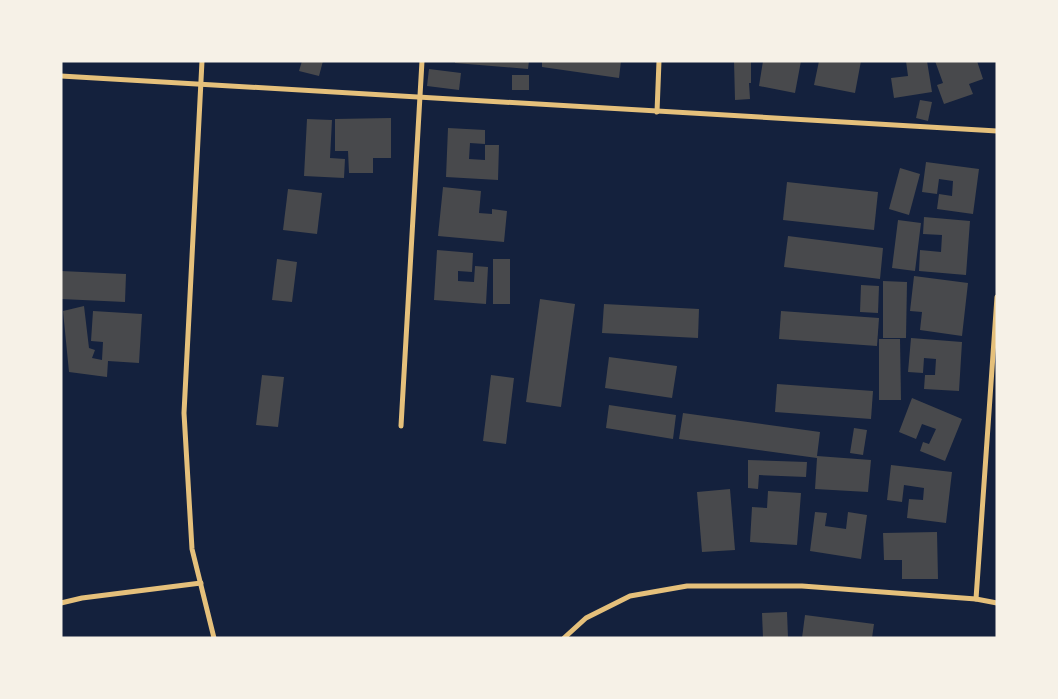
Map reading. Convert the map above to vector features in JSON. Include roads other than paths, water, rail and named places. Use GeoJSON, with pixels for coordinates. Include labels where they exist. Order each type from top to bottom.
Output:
{"type":"FeatureCollection","features":[{"type":"Feature","properties":{"kind":"street"},"geometry":{"type":"LineString","coordinates":[[202,61],[184,413],[192,549],[214,638]]}},
{"type":"Feature","properties":{"kind":"street"},"geometry":{"type":"LineString","coordinates":[[401,426],[422,61]]}},
{"type":"Feature","properties":{"kind":"street"},"geometry":{"type":"LineString","coordinates":[[657,112],[659,61]]}},
{"type":"Feature","properties":{"kind":"street"},"geometry":{"type":"LineString","coordinates":[[61,76],[997,132]]}},
{"type":"Feature","properties":{"kind":"street"},"geometry":{"type":"LineString","coordinates":[[976,599],[997,297]]}},
{"type":"Feature","properties":{"kind":"street"},"geometry":{"type":"LineString","coordinates":[[61,603],[82,598],[201,583]]}},
{"type":"Feature","properties":{"kind":"street"},"geometry":{"type":"LineString","coordinates":[[564,638],[586,618],[630,596],[688,586],[802,586],[976,599],[997,603]]}}]}
